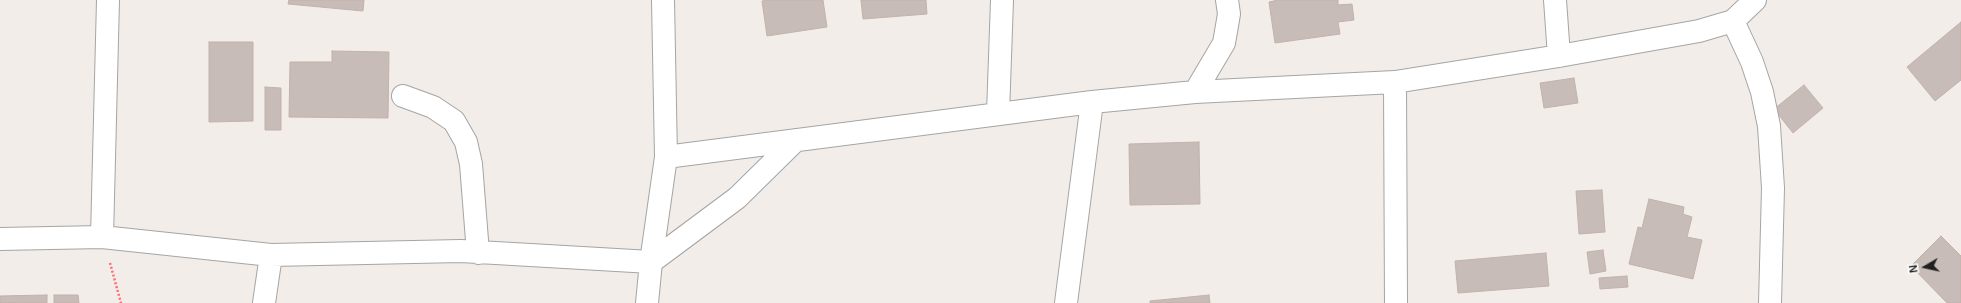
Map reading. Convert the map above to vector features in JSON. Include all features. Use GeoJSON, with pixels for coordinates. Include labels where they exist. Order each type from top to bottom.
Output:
{"type":"FeatureCollection","features":[{"type":"Feature","properties":{"kind":"street"},"geometry":{"type":"LineString","coordinates":[[102,237],[108,0]]}},
{"type":"Feature","properties":{"kind":"street"},"geometry":{"type":"LineString","coordinates":[[647,303],[651,262],[666,157],[663,0]]}},
{"type":"Feature","properties":{"kind":"street"},"geometry":{"type":"LineString","coordinates":[[998,114],[1002,0]]}},
{"type":"Feature","properties":{"kind":"street"},"geometry":{"type":"LineString","coordinates":[[1195,92],[1224,43],[1229,14],[1228,0]]}},
{"type":"Feature","properties":{"kind":"street"},"geometry":{"type":"LineString","coordinates":[[1555,0],[1559,56]]}},
{"type":"Feature","properties":{"kind":"street"},"geometry":{"type":"LineString","coordinates":[[666,157],[1092,102],[1195,92],[1395,82],[1559,56],[1699,31],[1733,21],[1755,0]]}},
{"type":"Feature","properties":{"kind":"street"},"geometry":{"type":"LineString","coordinates":[[1733,21],[1762,92],[1769,126],[1773,188],[1770,303]]}},
{"type":"Feature","properties":{"kind":"street"},"geometry":{"type":"LineString","coordinates":[[1395,82],[1396,303]]}},
{"type":"Feature","properties":{"kind":"street"},"geometry":{"type":"LineString","coordinates":[[403,96],[433,106],[454,121],[466,142],[471,164],[478,253]]}},
{"type":"Feature","properties":{"kind":"street"},"geometry":{"type":"LineString","coordinates":[[1066,303],[1092,102]]}},
{"type":"Feature","properties":{"kind":"street"},"geometry":{"type":"LineString","coordinates":[[0,239],[102,237],[271,255],[461,251],[651,262],[736,198],[796,140]]}},
{"type":"Feature","properties":{"kind":"street"},"geometry":{"type":"LineString","coordinates":[[264,303],[271,255]]}},
{"type":"Feature","properties":{"kind":"path"},"geometry":{"type":"LineString","coordinates":[[102,237],[121,303]]}},
{"type":"Feature","properties":{"kind":"building"},"geometry":{"type":"Polygon","coordinates":[[[289,0],[364,0],[363,11],[288,4],[289,0]]]}},
{"type":"Feature","properties":{"kind":"building"},"geometry":{"type":"Polygon","coordinates":[[[823,0],[827,27],[767,36],[762,1],[823,0]]]}},
{"type":"Feature","properties":{"kind":"building"},"geometry":{"type":"Polygon","coordinates":[[[861,0],[926,0],[927,14],[863,19],[861,0]]]}},
{"type":"Feature","properties":{"kind":"building"},"geometry":{"type":"Polygon","coordinates":[[[1278,0],[1338,0],[1338,5],[1352,4],[1354,20],[1338,22],[1340,34],[1275,43],[1269,2],[1278,0]]]}},
{"type":"Feature","properties":{"kind":"building"},"geometry":{"type":"Polygon","coordinates":[[[1961,22],[1961,80],[1935,101],[1907,67],[1961,22]]]}},
{"type":"Feature","properties":{"kind":"building"},"geometry":{"type":"Polygon","coordinates":[[[209,42],[253,42],[253,121],[209,122],[209,42]]]}},
{"type":"Feature","properties":{"kind":"building"},"geometry":{"type":"Polygon","coordinates":[[[332,51],[389,52],[388,118],[289,117],[290,62],[332,62],[332,51]]]}},
{"type":"Feature","properties":{"kind":"building"},"geometry":{"type":"Polygon","coordinates":[[[1574,78],[1578,103],[1544,108],[1540,83],[1574,78]]]}},
{"type":"Feature","properties":{"kind":"building"},"geometry":{"type":"Polygon","coordinates":[[[1804,85],[1823,108],[1793,133],[1774,109],[1804,85]]]}},
{"type":"Feature","properties":{"kind":"building"},"geometry":{"type":"Polygon","coordinates":[[[265,87],[281,88],[281,130],[265,130],[265,87]]]}},
{"type":"Feature","properties":{"kind":"building"},"geometry":{"type":"Polygon","coordinates":[[[1199,142],[1200,204],[1130,205],[1129,144],[1199,142]]]}},
{"type":"Feature","properties":{"kind":"building"},"geometry":{"type":"Polygon","coordinates":[[[1602,190],[1605,232],[1579,234],[1576,191],[1602,190]]]}},
{"type":"Feature","properties":{"kind":"building"},"geometry":{"type":"Polygon","coordinates":[[[1649,199],[1684,207],[1683,214],[1692,217],[1687,237],[1702,240],[1693,279],[1629,264],[1638,227],[1642,228],[1649,199]]]}},
{"type":"Feature","properties":{"kind":"building"},"geometry":{"type":"Polygon","coordinates":[[[1941,236],[1961,256],[1961,303],[1947,303],[1911,266],[1941,236]]]}},
{"type":"Feature","properties":{"kind":"building"},"geometry":{"type":"Polygon","coordinates":[[[1603,250],[1606,271],[1590,274],[1587,252],[1603,250]]]}},
{"type":"Feature","properties":{"kind":"building"},"geometry":{"type":"Polygon","coordinates":[[[1546,253],[1549,286],[1458,293],[1455,261],[1546,253]]]}},
{"type":"Feature","properties":{"kind":"building"},"geometry":{"type":"Polygon","coordinates":[[[1627,276],[1628,287],[1600,289],[1599,278],[1627,276]]]}},
{"type":"Feature","properties":{"kind":"building"},"geometry":{"type":"Polygon","coordinates":[[[47,295],[47,303],[0,303],[0,296],[47,295]]]}},
{"type":"Feature","properties":{"kind":"building"},"geometry":{"type":"Polygon","coordinates":[[[54,295],[78,295],[79,303],[54,303],[54,295]]]}},
{"type":"Feature","properties":{"kind":"building"},"geometry":{"type":"Polygon","coordinates":[[[1209,295],[1210,303],[1150,303],[1150,301],[1209,295]]]}}]}
